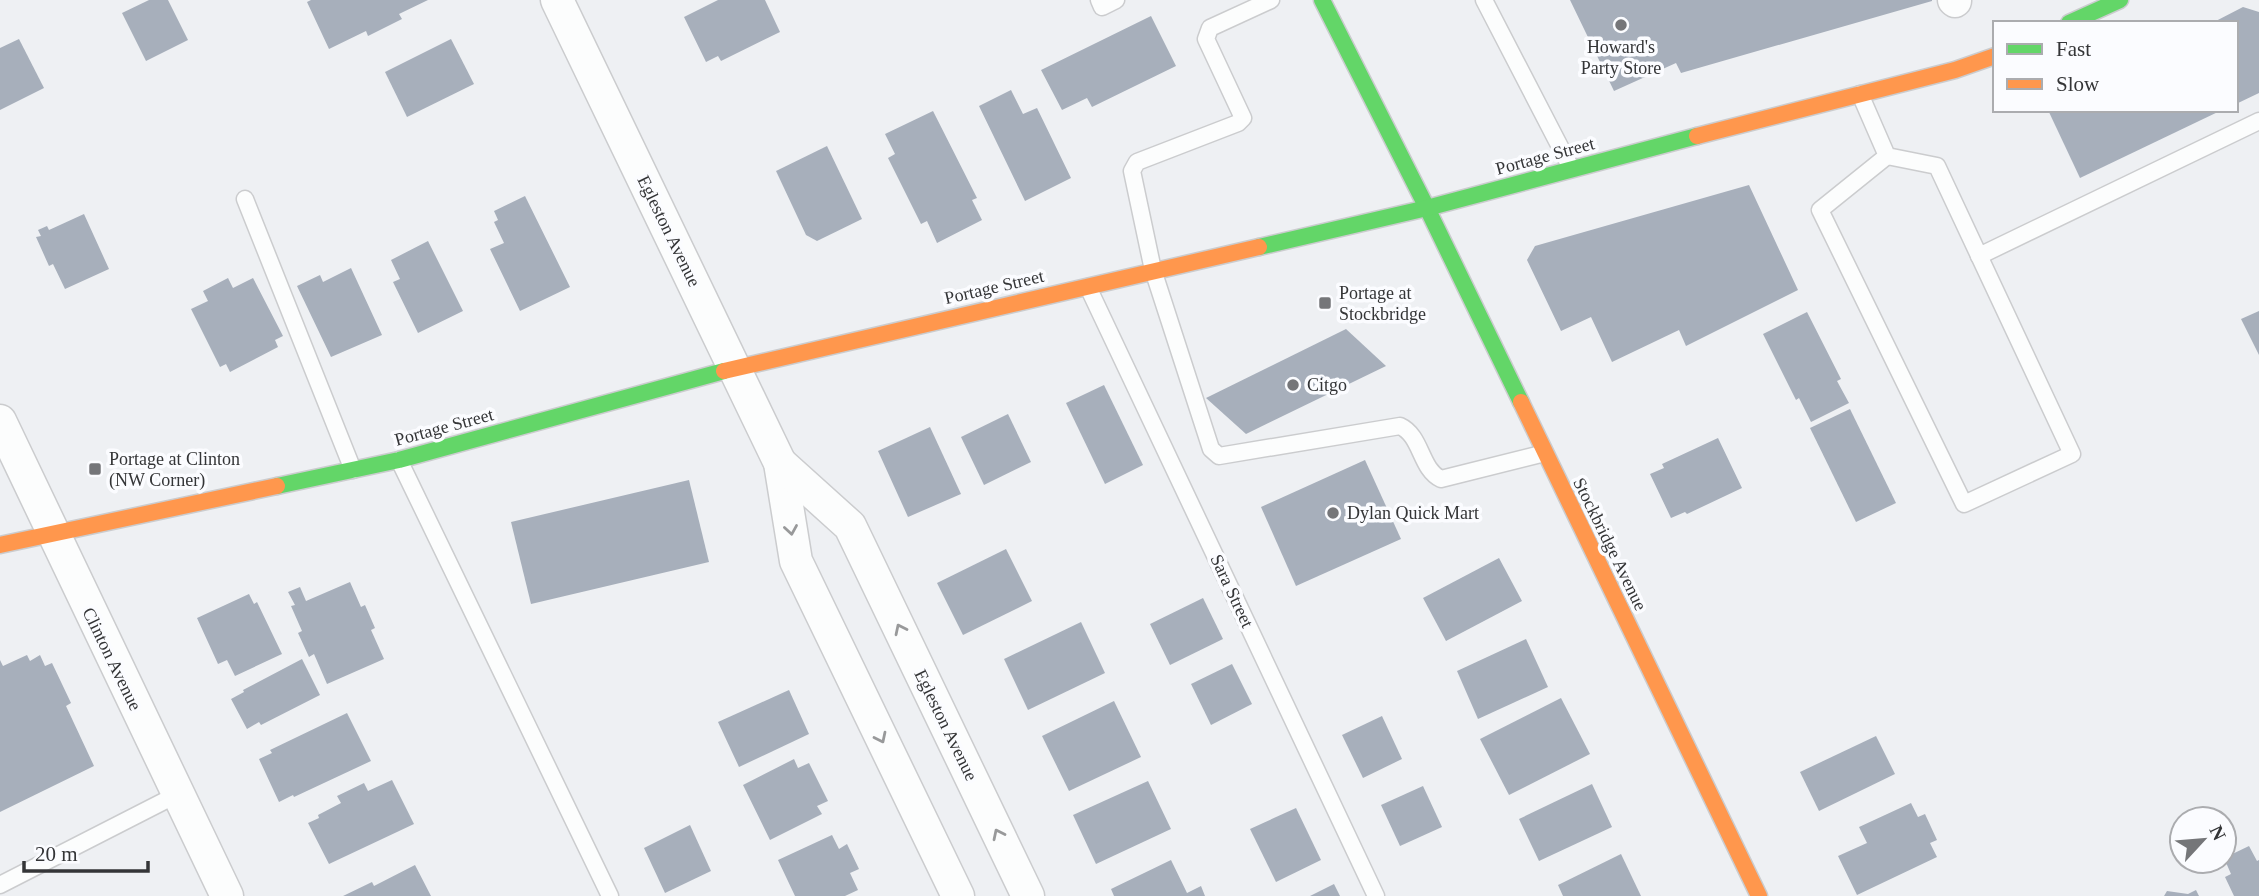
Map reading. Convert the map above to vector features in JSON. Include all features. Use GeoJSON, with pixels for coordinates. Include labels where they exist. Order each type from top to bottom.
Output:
{"type":"FeatureCollection","features":[{"type":"Feature","properties":{"kind":"main road","name":"Stockbridge Avenue"},"geometry":{"type":"LineString","coordinates":[[1322,0],[1427,208],[1759,896]]}},
{"type":"Feature","properties":{"kind":"main road"},"geometry":{"type":"LineString","coordinates":[[2073,21],[2120,0]]}},
{"type":"Feature","properties":{"kind":"main road","name":"Portage Street"},"geometry":{"type":"LineString","coordinates":[[0,545],[399,460],[735,368],[1427,208],[1571,168],[1955,70],[1993,57]]}},
{"type":"Feature","properties":{"kind":"street","name":"Egleston Avenue"},"geometry":{"type":"LineString","coordinates":[[557,0],[780,463],[796,561],[958,896]]}},
{"type":"Feature","properties":{"kind":"street","name":"Clinton Avenue"},"geometry":{"type":"LineString","coordinates":[[0,421],[227,896]]}},
{"type":"Feature","properties":{"kind":"street","name":"Egleston Avenue"},"geometry":{"type":"LineString","coordinates":[[780,463],[850,526],[1028,896]]}},
{"type":"Feature","properties":{"kind":"lane"},"geometry":{"type":"LineString","coordinates":[[1099,0],[1102,7],[1116,0]]}},
{"type":"Feature","properties":{"kind":"lane"},"geometry":{"type":"LineString","coordinates":[[1271,0],[1210,28],[1206,33],[1243,118],[1238,123],[1138,162],[1132,170],[1153,270],[1211,449],[1219,456],[1401,426],[1411,433],[1433,472],[1441,479],[1545,453]]}},
{"type":"Feature","properties":{"kind":"lane"},"geometry":{"type":"LineString","coordinates":[[1484,0],[1571,168]]}},
{"type":"Feature","properties":{"kind":"lane"},"geometry":{"type":"LineString","coordinates":[[1860,94],[1887,156]]}},
{"type":"Feature","properties":{"kind":"lane"},"geometry":{"type":"LineString","coordinates":[[1979,257],[2259,121]]}},
{"type":"Feature","properties":{"kind":"lane"},"geometry":{"type":"LineString","coordinates":[[1887,156],[1937,166],[2072,454],[1964,504],[1820,210],[1887,156]]}},
{"type":"Feature","properties":{"kind":"lane"},"geometry":{"type":"LineString","coordinates":[[245,199],[353,471]]}},
{"type":"Feature","properties":{"kind":"lane","name":"Sara Street"},"geometry":{"type":"LineString","coordinates":[[1087,285],[1376,896]]}},
{"type":"Feature","properties":{"kind":"lane"},"geometry":{"type":"LineString","coordinates":[[399,460],[610,896]]}},
{"type":"Feature","properties":{"kind":"lane"},"geometry":{"type":"LineString","coordinates":[[0,884],[177,794]]}},
{"type":"Feature","properties":{"kind":"building"},"geometry":{"type":"Polygon","coordinates":[[[149,0],[168,0],[188,40],[146,61],[122,13],[149,0]]]}},
{"type":"Feature","properties":{"kind":"building"},"geometry":{"type":"Polygon","coordinates":[[[428,0],[399,14],[402,19],[368,36],[366,31],[329,49],[307,2],[428,0]]]}},
{"type":"Feature","properties":{"kind":"building"},"geometry":{"type":"Polygon","coordinates":[[[718,0],[765,0],[780,32],[721,61],[718,56],[706,62],[684,17],[718,0]]]}},
{"type":"Feature","properties":{"kind":"building"},"geometry":{"type":"Polygon","coordinates":[[[1570,0],[1932,1],[1681,73],[1676,63],[1614,91],[1570,0]]]}},
{"type":"Feature","properties":{"kind":"building"},"geometry":{"type":"Polygon","coordinates":[[[2243,7],[2259,12],[2259,93],[2238,103],[2238,21],[2216,21],[2243,7]]]}},
{"type":"Feature","properties":{"kind":"building"},"geometry":{"type":"Polygon","coordinates":[[[1151,16],[1176,66],[1092,107],[1087,98],[1062,110],[1041,70],[1151,16]]]}},
{"type":"Feature","properties":{"kind":"building"},"geometry":{"type":"Polygon","coordinates":[[[19,39],[44,88],[0,110],[0,48],[19,39]]]}},
{"type":"Feature","properties":{"kind":"building"},"geometry":{"type":"Polygon","coordinates":[[[451,39],[474,84],[407,117],[385,72],[451,39]]]}},
{"type":"Feature","properties":{"kind":"building"},"geometry":{"type":"Polygon","coordinates":[[[1011,90],[1023,114],[1037,108],[1071,178],[1025,201],[979,106],[1011,90]]]}},
{"type":"Feature","properties":{"kind":"building"},"geometry":{"type":"Polygon","coordinates":[[[933,111],[977,198],[972,200],[982,220],[937,243],[927,221],[921,224],[888,158],[895,154],[885,134],[933,111]]]}},
{"type":"Feature","properties":{"kind":"building"},"geometry":{"type":"Polygon","coordinates":[[[2049,112],[2218,112],[2080,178],[2049,112]]]}},
{"type":"Feature","properties":{"kind":"building"},"geometry":{"type":"Polygon","coordinates":[[[827,146],[862,219],[817,241],[806,235],[776,171],[827,146]]]}},
{"type":"Feature","properties":{"kind":"building"},"geometry":{"type":"Polygon","coordinates":[[[1749,185],[1798,290],[1686,346],[1679,330],[1612,362],[1591,317],[1561,331],[1527,260],[1535,246],[1749,185]]]}},
{"type":"Feature","properties":{"kind":"building"},"geometry":{"type":"Polygon","coordinates":[[[525,196],[570,287],[520,311],[490,249],[504,243],[494,222],[498,220],[494,211],[525,196]]]}},
{"type":"Feature","properties":{"kind":"building"},"geometry":{"type":"Polygon","coordinates":[[[84,214],[109,269],[65,289],[53,264],[49,266],[36,237],[41,236],[38,230],[47,226],[49,230],[84,214]]]}},
{"type":"Feature","properties":{"kind":"building"},"geometry":{"type":"Polygon","coordinates":[[[428,241],[463,311],[418,333],[393,282],[400,279],[391,260],[428,241]]]}},
{"type":"Feature","properties":{"kind":"building"},"geometry":{"type":"Polygon","coordinates":[[[351,268],[382,335],[331,357],[297,286],[320,275],[323,282],[351,268]]]}},
{"type":"Feature","properties":{"kind":"building"},"geometry":{"type":"Polygon","coordinates":[[[228,278],[233,288],[253,278],[283,336],[275,340],[278,347],[230,372],[226,364],[220,367],[191,309],[208,301],[203,291],[228,278]]]}},
{"type":"Feature","properties":{"kind":"building"},"geometry":{"type":"Polygon","coordinates":[[[2259,311],[2259,355],[2241,319],[2259,311]]]}},
{"type":"Feature","properties":{"kind":"building"},"geometry":{"type":"Polygon","coordinates":[[[1807,312],[1841,379],[1837,381],[1849,403],[1811,422],[1799,398],[1796,400],[1763,334],[1807,312]]]}},
{"type":"Feature","properties":{"kind":"building"},"geometry":{"type":"Polygon","coordinates":[[[1346,329],[1386,366],[1246,434],[1206,398],[1346,329]]]}},
{"type":"Feature","properties":{"kind":"building"},"geometry":{"type":"Polygon","coordinates":[[[1104,385],[1143,465],[1105,484],[1066,403],[1104,385]]]}},
{"type":"Feature","properties":{"kind":"building"},"geometry":{"type":"Polygon","coordinates":[[[1850,409],[1896,503],[1856,522],[1810,428],[1850,409]]]}},
{"type":"Feature","properties":{"kind":"building"},"geometry":{"type":"Polygon","coordinates":[[[1008,414],[1031,462],[984,485],[961,437],[1008,414]]]}},
{"type":"Feature","properties":{"kind":"building"},"geometry":{"type":"Polygon","coordinates":[[[930,427],[961,494],[908,517],[878,451],[930,427]]]}},
{"type":"Feature","properties":{"kind":"building"},"geometry":{"type":"Polygon","coordinates":[[[1718,438],[1742,488],[1687,514],[1685,512],[1671,518],[1650,474],[1664,468],[1662,464],[1718,438]]]}},
{"type":"Feature","properties":{"kind":"building"},"geometry":{"type":"Polygon","coordinates":[[[1365,460],[1401,539],[1296,586],[1261,507],[1365,460]]]}},
{"type":"Feature","properties":{"kind":"building"},"geometry":{"type":"Polygon","coordinates":[[[689,480],[709,562],[531,604],[511,522],[689,480]]]}},
{"type":"Feature","properties":{"kind":"building"},"geometry":{"type":"Polygon","coordinates":[[[1006,549],[1032,601],[963,635],[937,583],[1006,549]]]}},
{"type":"Feature","properties":{"kind":"building"},"geometry":{"type":"Polygon","coordinates":[[[1499,558],[1522,601],[1446,641],[1423,598],[1499,558]]]}},
{"type":"Feature","properties":{"kind":"building"},"geometry":{"type":"Polygon","coordinates":[[[350,582],[361,607],[365,605],[375,628],[371,630],[384,659],[327,684],[314,654],[309,657],[298,633],[302,631],[291,606],[295,605],[288,592],[300,587],[306,601],[350,582]]]}},
{"type":"Feature","properties":{"kind":"building"},"geometry":{"type":"Polygon","coordinates":[[[249,594],[254,604],[257,602],[282,654],[235,676],[227,660],[218,664],[197,618],[249,594]]]}},
{"type":"Feature","properties":{"kind":"building"},"geometry":{"type":"Polygon","coordinates":[[[1203,598],[1223,639],[1170,665],[1150,624],[1203,598]]]}},
{"type":"Feature","properties":{"kind":"building"},"geometry":{"type":"Polygon","coordinates":[[[1081,622],[1105,673],[1028,710],[1004,659],[1081,622]]]}},
{"type":"Feature","properties":{"kind":"building"},"geometry":{"type":"Polygon","coordinates":[[[1526,639],[1548,687],[1478,719],[1457,671],[1526,639]]]}},
{"type":"Feature","properties":{"kind":"building"},"geometry":{"type":"Polygon","coordinates":[[[27,655],[30,661],[40,655],[45,666],[52,663],[71,703],[66,706],[94,766],[0,812],[0,660],[3,666],[27,655]]]}},
{"type":"Feature","properties":{"kind":"building"},"geometry":{"type":"Polygon","coordinates":[[[302,659],[320,695],[261,725],[259,722],[247,729],[231,699],[302,659]]]}},
{"type":"Feature","properties":{"kind":"building"},"geometry":{"type":"Polygon","coordinates":[[[1232,664],[1252,704],[1211,725],[1191,684],[1232,664]]]}},
{"type":"Feature","properties":{"kind":"building"},"geometry":{"type":"Polygon","coordinates":[[[789,690],[809,734],[739,767],[718,722],[789,690]]]}},
{"type":"Feature","properties":{"kind":"building"},"geometry":{"type":"Polygon","coordinates":[[[1561,698],[1590,754],[1509,795],[1480,739],[1561,698]]]}},
{"type":"Feature","properties":{"kind":"building"},"geometry":{"type":"Polygon","coordinates":[[[1114,701],[1141,757],[1069,791],[1042,736],[1114,701]]]}},
{"type":"Feature","properties":{"kind":"building"},"geometry":{"type":"Polygon","coordinates":[[[347,713],[371,761],[279,802],[259,759],[272,753],[270,750],[347,713]]]}},
{"type":"Feature","properties":{"kind":"building"},"geometry":{"type":"Polygon","coordinates":[[[1382,716],[1402,759],[1363,778],[1342,735],[1382,716]]]}},
{"type":"Feature","properties":{"kind":"building"},"geometry":{"type":"Polygon","coordinates":[[[1876,736],[1895,774],[1819,811],[1800,772],[1876,736]]]}},
{"type":"Feature","properties":{"kind":"building"},"geometry":{"type":"Polygon","coordinates":[[[794,759],[798,768],[809,763],[828,801],[817,806],[822,814],[770,840],[743,785],[794,759]]]}},
{"type":"Feature","properties":{"kind":"building"},"geometry":{"type":"Polygon","coordinates":[[[392,780],[414,824],[329,864],[308,823],[341,803],[337,796],[364,783],[368,791],[392,780]]]}},
{"type":"Feature","properties":{"kind":"building"},"geometry":{"type":"Polygon","coordinates":[[[1148,781],[1171,829],[1096,864],[1073,815],[1148,781]]]}},
{"type":"Feature","properties":{"kind":"building"},"geometry":{"type":"Polygon","coordinates":[[[1592,784],[1612,827],[1539,861],[1519,819],[1592,784]]]}},
{"type":"Feature","properties":{"kind":"building"},"geometry":{"type":"Polygon","coordinates":[[[1423,786],[1442,827],[1400,846],[1381,805],[1423,786]]]}},
{"type":"Feature","properties":{"kind":"building"},"geometry":{"type":"Polygon","coordinates":[[[1911,803],[1918,817],[1925,814],[1937,840],[1930,843],[1937,857],[1857,895],[1838,856],[1867,843],[1859,827],[1911,803]]]}},
{"type":"Feature","properties":{"kind":"building"},"geometry":{"type":"Polygon","coordinates":[[[1296,808],[1321,860],[1276,882],[1250,829],[1296,808]]]}},
{"type":"Feature","properties":{"kind":"building"},"geometry":{"type":"Polygon","coordinates":[[[690,825],[711,871],[665,893],[644,848],[690,825]]]}},
{"type":"Feature","properties":{"kind":"building"},"geometry":{"type":"Polygon","coordinates":[[[832,835],[839,849],[847,844],[859,869],[850,873],[858,890],[845,896],[795,896],[778,860],[832,835]]]}},
{"type":"Feature","properties":{"kind":"building"},"geometry":{"type":"Polygon","coordinates":[[[2249,846],[2257,861],[2259,860],[2259,896],[2234,896],[2225,877],[2238,875],[2238,851],[2249,846]]]}},
{"type":"Feature","properties":{"kind":"building"},"geometry":{"type":"Polygon","coordinates":[[[1621,854],[1641,896],[1563,896],[1558,885],[1621,854]]]}},
{"type":"Feature","properties":{"kind":"building"},"geometry":{"type":"Polygon","coordinates":[[[1171,860],[1187,893],[1201,886],[1205,896],[1114,896],[1111,889],[1171,860]]]}},
{"type":"Feature","properties":{"kind":"building"},"geometry":{"type":"Polygon","coordinates":[[[415,865],[431,896],[343,896],[372,882],[374,886],[415,865]]]}},
{"type":"Feature","properties":{"kind":"building"},"geometry":{"type":"Polygon","coordinates":[[[1334,884],[1340,896],[1310,896],[1334,884]]]}},
{"type":"Feature","properties":{"kind":"building"},"geometry":{"type":"Polygon","coordinates":[[[2196,890],[2199,896],[2164,896],[2167,891],[2188,894],[2196,890]]]}},
{"type":"Feature","properties":{"kind":"traffic: fast"},"geometry":{"type":"LineString","coordinates":[[1322,0],[1521,402]]}},
{"type":"Feature","properties":{"kind":"traffic: fast"},"geometry":{"type":"LineString","coordinates":[[2073,21],[2120,0]]}},
{"type":"Feature","properties":{"kind":"traffic: fast"},"geometry":{"type":"LineString","coordinates":[[1259,247],[1427,208],[1697,136]]}},
{"type":"Feature","properties":{"kind":"traffic: fast"},"geometry":{"type":"LineString","coordinates":[[277,486],[399,460],[724,371]]}},
{"type":"Feature","properties":{"kind":"traffic: slow"},"geometry":{"type":"LineString","coordinates":[[1697,136],[1955,70],[1993,57]]}},
{"type":"Feature","properties":{"kind":"traffic: slow"},"geometry":{"type":"LineString","coordinates":[[724,371],[1259,247]]}},
{"type":"Feature","properties":{"kind":"traffic: slow"},"geometry":{"type":"LineString","coordinates":[[1521,402],[1759,896]]}},
{"type":"Feature","properties":{"kind":"traffic: slow"},"geometry":{"type":"LineString","coordinates":[[0,545],[277,486]]}},
{"type":"Feature","properties":{"kind":"place","name":"Howard's Party Store"},"geometry":{"type":"Point","coordinates":[1621,25]}},
{"type":"Feature","properties":{"kind":"place","name":"Portage at Stockbridge"},"geometry":{"type":"Point","coordinates":[1325,303]}},
{"type":"Feature","properties":{"kind":"place","name":"Citgo"},"geometry":{"type":"Point","coordinates":[1293,385]}},
{"type":"Feature","properties":{"kind":"place","name":"Portage at Clinton (NW Corner)"},"geometry":{"type":"Point","coordinates":[95,469]}},
{"type":"Feature","properties":{"kind":"place","name":"Dylan Quick Mart"},"geometry":{"type":"Point","coordinates":[1333,513]}}]}
